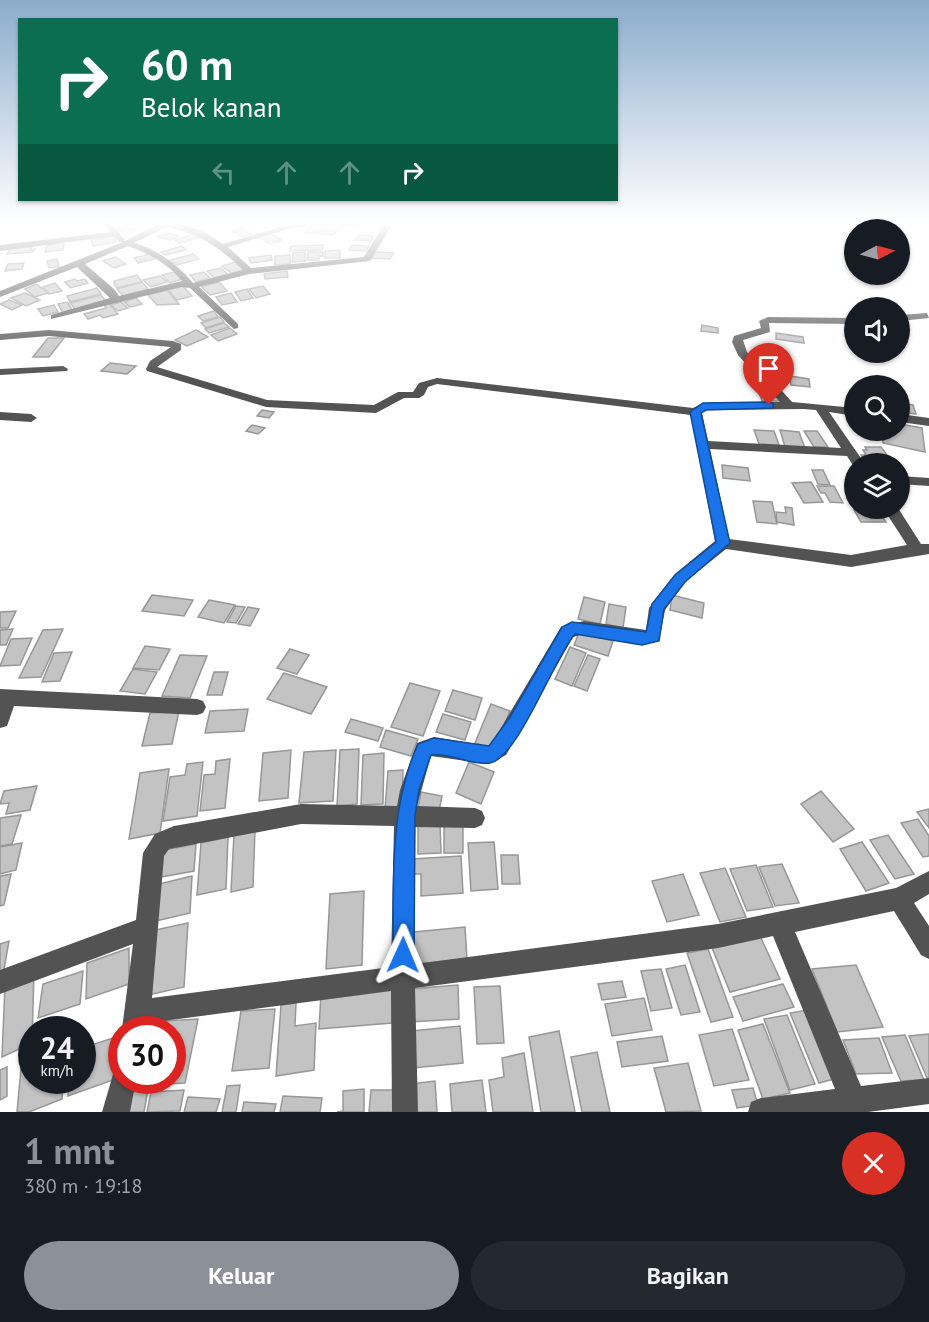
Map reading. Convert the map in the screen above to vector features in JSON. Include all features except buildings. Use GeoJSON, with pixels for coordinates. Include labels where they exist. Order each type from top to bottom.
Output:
{"type":"FeatureCollection","features":[{"type":"Feature","properties":{"kind":"street"},"geometry":{"type":"LineString","coordinates":[[0,294],[56,273]]}},
{"type":"Feature","properties":{"kind":"street"},"geometry":{"type":"LineString","coordinates":[[90,273],[111,291],[116,299]]}},
{"type":"Feature","properties":{"kind":"street"},"geometry":{"type":"LineString","coordinates":[[179,273],[234,326]]}},
{"type":"Feature","properties":{"kind":"street"},"geometry":{"type":"LineString","coordinates":[[54,317],[116,299],[241,273]]}},
{"type":"Feature","properties":{"kind":"street"},"geometry":{"type":"LineString","coordinates":[[910,317],[927,316]]}},
{"type":"Feature","properties":{"kind":"street"},"geometry":{"type":"LineString","coordinates":[[789,405],[768,379],[742,353],[737,342],[738,338],[766,330],[764,321],[768,320],[844,321]]}},
{"type":"Feature","properties":{"kind":"street"},"geometry":{"type":"LineString","coordinates":[[0,337],[50,333],[173,344],[177,346],[176,350],[150,366],[151,369],[266,403],[376,409],[402,394],[415,396],[420,393],[423,385],[437,381],[696,412],[703,406],[789,405],[844,410]]}},
{"type":"Feature","properties":{"kind":"street"},"geometry":{"type":"LineString","coordinates":[[0,372],[63,369]]}},
{"type":"Feature","properties":{"kind":"street"},"geometry":{"type":"LineString","coordinates":[[820,407],[852,453]]}},
{"type":"Feature","properties":{"kind":"street"},"geometry":{"type":"LineString","coordinates":[[696,412],[723,543]]}},
{"type":"Feature","properties":{"kind":"street"},"geometry":{"type":"LineString","coordinates":[[0,416],[31,418]]}},
{"type":"Feature","properties":{"kind":"street"},"geometry":{"type":"LineString","coordinates":[[910,419],[929,422]]}},
{"type":"Feature","properties":{"kind":"street"},"geometry":{"type":"LineString","coordinates":[[703,445],[844,457]]}},
{"type":"Feature","properties":{"kind":"street"},"geometry":{"type":"LineString","coordinates":[[910,481],[929,482]]}},
{"type":"Feature","properties":{"kind":"street"},"geometry":{"type":"LineString","coordinates":[[405,1112],[403,978],[405,816],[410,790],[424,749],[434,746],[488,755],[495,753],[516,723],[567,632],[577,627],[642,639],[653,636],[657,608],[680,578],[723,543],[851,561],[867,561],[923,549],[899,519]]}},
{"type":"Feature","properties":{"kind":"street"},"geometry":{"type":"LineString","coordinates":[[0,720],[4,697],[197,707]]}},
{"type":"Feature","properties":{"kind":"street"},"geometry":{"type":"LineString","coordinates":[[136,1016],[154,853],[158,845],[167,838],[301,814],[475,818]]}},
{"type":"Feature","properties":{"kind":"street"},"geometry":{"type":"LineString","coordinates":[[161,1016],[563,955],[718,936],[899,898],[929,882]]}},
{"type":"Feature","properties":{"kind":"street"},"geometry":{"type":"LineString","coordinates":[[899,898],[929,947]]}},
{"type":"Feature","properties":{"kind":"street"},"geometry":{"type":"LineString","coordinates":[[780,924],[853,1100]]}},
{"type":"Feature","properties":{"kind":"street"},"geometry":{"type":"LineString","coordinates":[[0,982],[147,927]]}},
{"type":"Feature","properties":{"kind":"street"},"geometry":{"type":"LineString","coordinates":[[761,1112],[927,1093]]}},
{"type":"Feature","properties":{"kind":"street"},"geometry":{"type":"LineString","coordinates":[[116,1112],[120,1094]]}},
{"type":"Feature","properties":{"kind":"route"},"geometry":{"type":"LineString","coordinates":[[403,955],[405,816],[410,790],[424,749],[434,746],[488,755],[500,749],[567,632],[572,628],[642,639],[653,636],[657,608],[680,578],[723,543],[696,412],[703,406],[769,405]]}}]}
